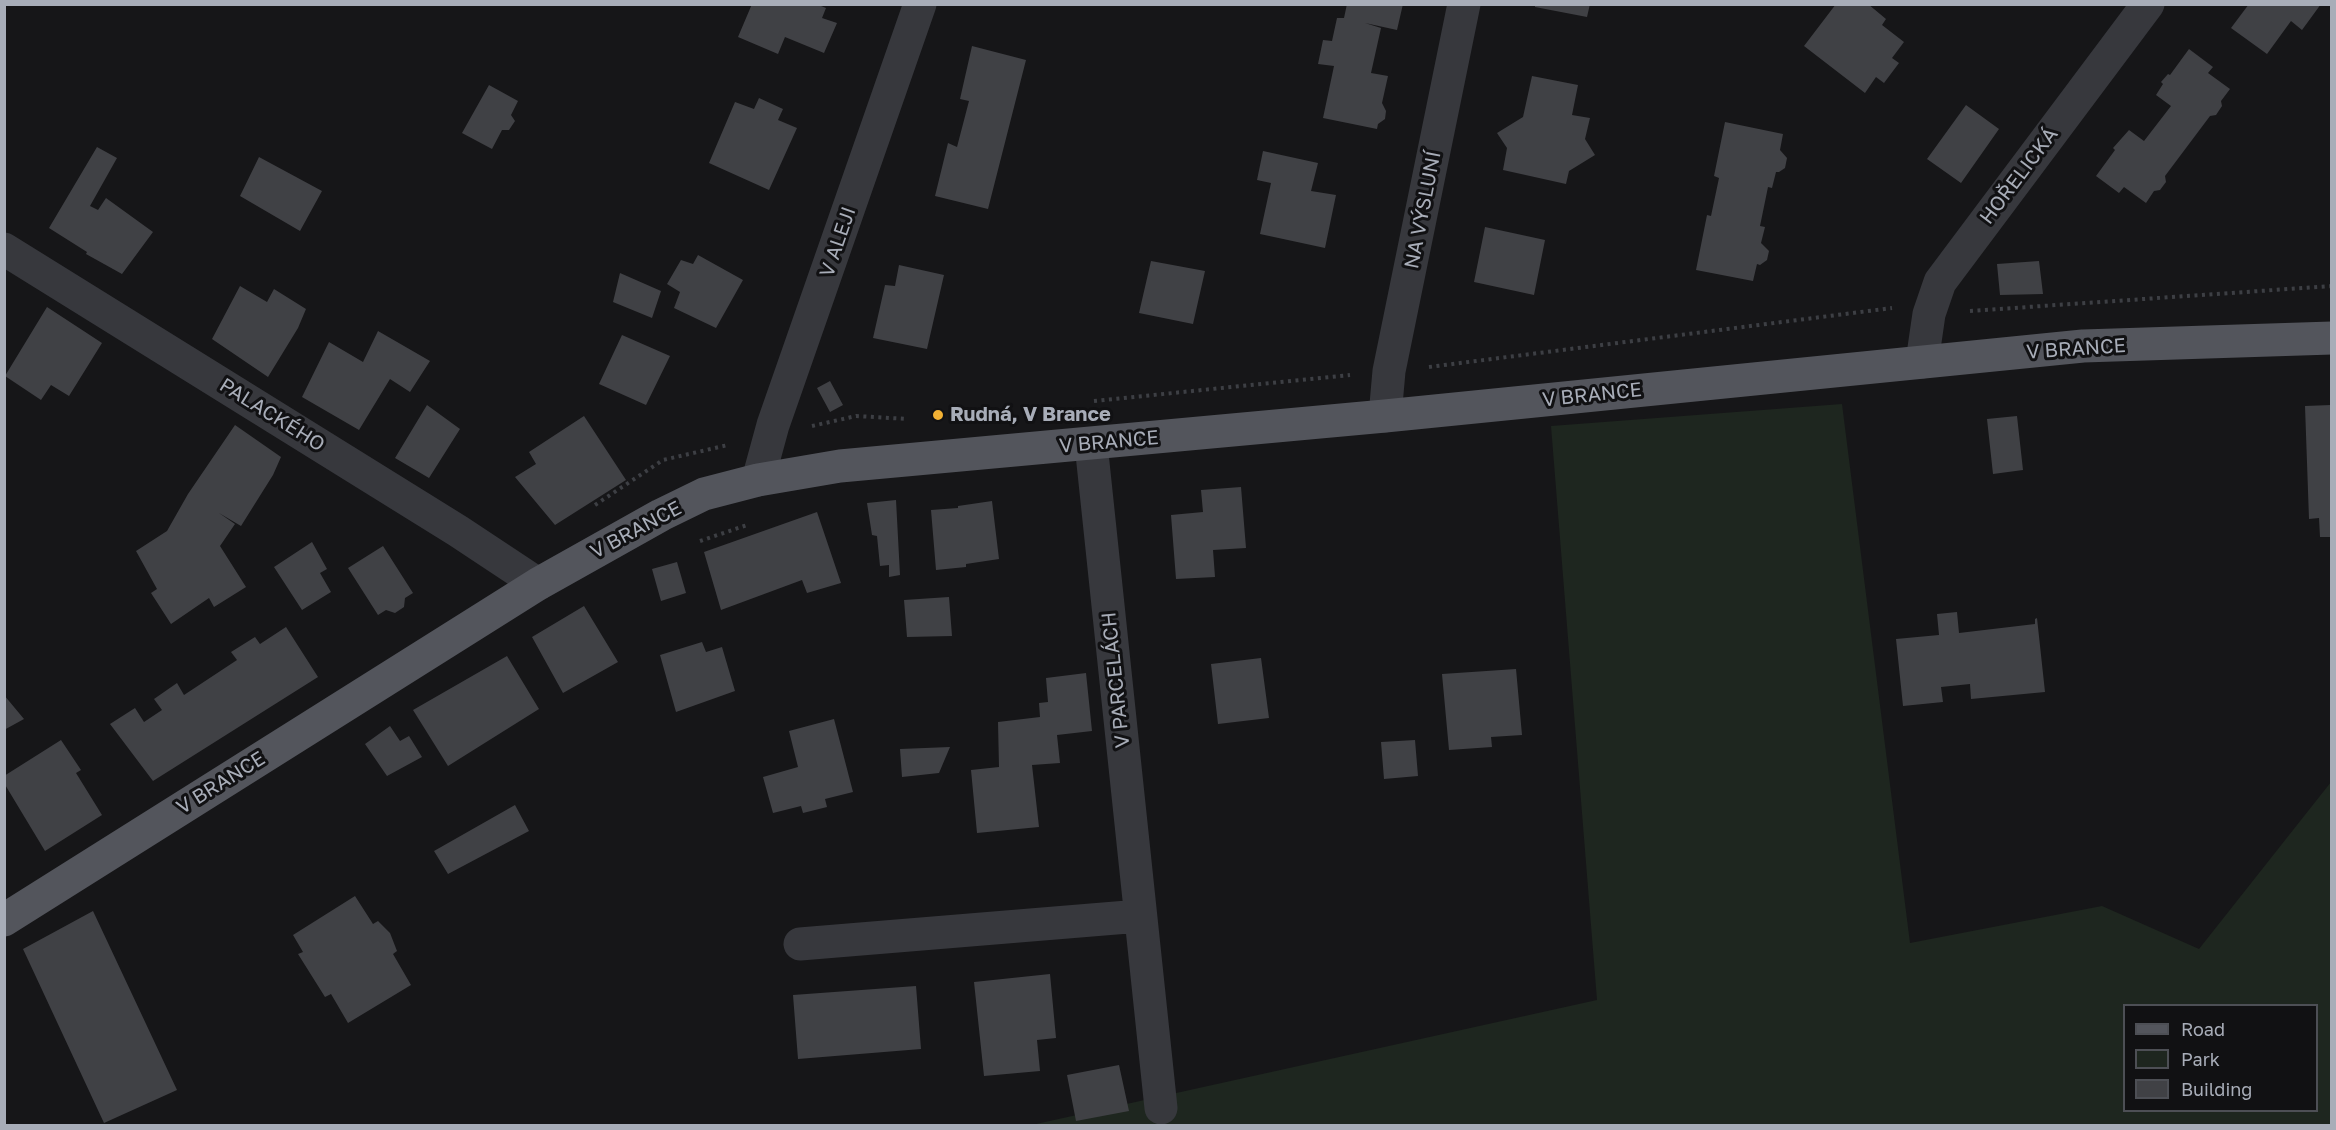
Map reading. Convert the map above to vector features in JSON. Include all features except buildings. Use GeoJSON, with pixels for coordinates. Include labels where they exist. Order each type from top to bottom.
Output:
{"type":"FeatureCollection","features":[{"type":"Feature","properties":{"kind":"main road","name":"V BRANCE"},"geometry":{"type":"LineString","coordinates":[[4,920],[538,584],[661,515],[704,494],[758,480],[840,466],[1385,416],[2083,346],[2331,338]]}},
{"type":"Feature","properties":{"kind":"street","name":"V ALEJI"},"geometry":{"type":"LineString","coordinates":[[758,480],[773,425],[920,4]]}},
{"type":"Feature","properties":{"kind":"street","name":"NA VÝSLUNÍ"},"geometry":{"type":"LineString","coordinates":[[1385,416],[1389,371],[1464,4]]}},
{"type":"Feature","properties":{"kind":"street","name":"HOŘELICKÁ"},"geometry":{"type":"LineString","coordinates":[[1922,362],[1929,314],[1940,282],[2148,4]]}},
{"type":"Feature","properties":{"kind":"street","name":"PALACKÉHO"},"geometry":{"type":"LineString","coordinates":[[4,249],[458,531],[538,584]]}},
{"type":"Feature","properties":{"kind":"street","name":"V PARCELÁCH"},"geometry":{"type":"LineString","coordinates":[[1091,444],[1161,1108]]}},
{"type":"Feature","properties":{"kind":"street"},"geometry":{"type":"LineString","coordinates":[[800,944],[1140,916]]}},
{"type":"Feature","properties":{"kind":"path"},"geometry":{"type":"LineString","coordinates":[[1929,314],[2331,286]]}},
{"type":"Feature","properties":{"kind":"path"},"geometry":{"type":"LineString","coordinates":[[696,543],[751,524]]}},
{"type":"Feature","properties":{"kind":"green space"},"geometry":{"type":"Polygon","coordinates":[[[1842,404],[1910,943],[2102,906],[2199,949],[2331,782],[2331,1125],[1027,1126],[1597,1000],[1551,426],[1842,404]]]}},
{"type":"Feature","properties":{"kind":"place","name":"Rudná, V Brance"},"geometry":{"type":"Point","coordinates":[938,415]}}]}
